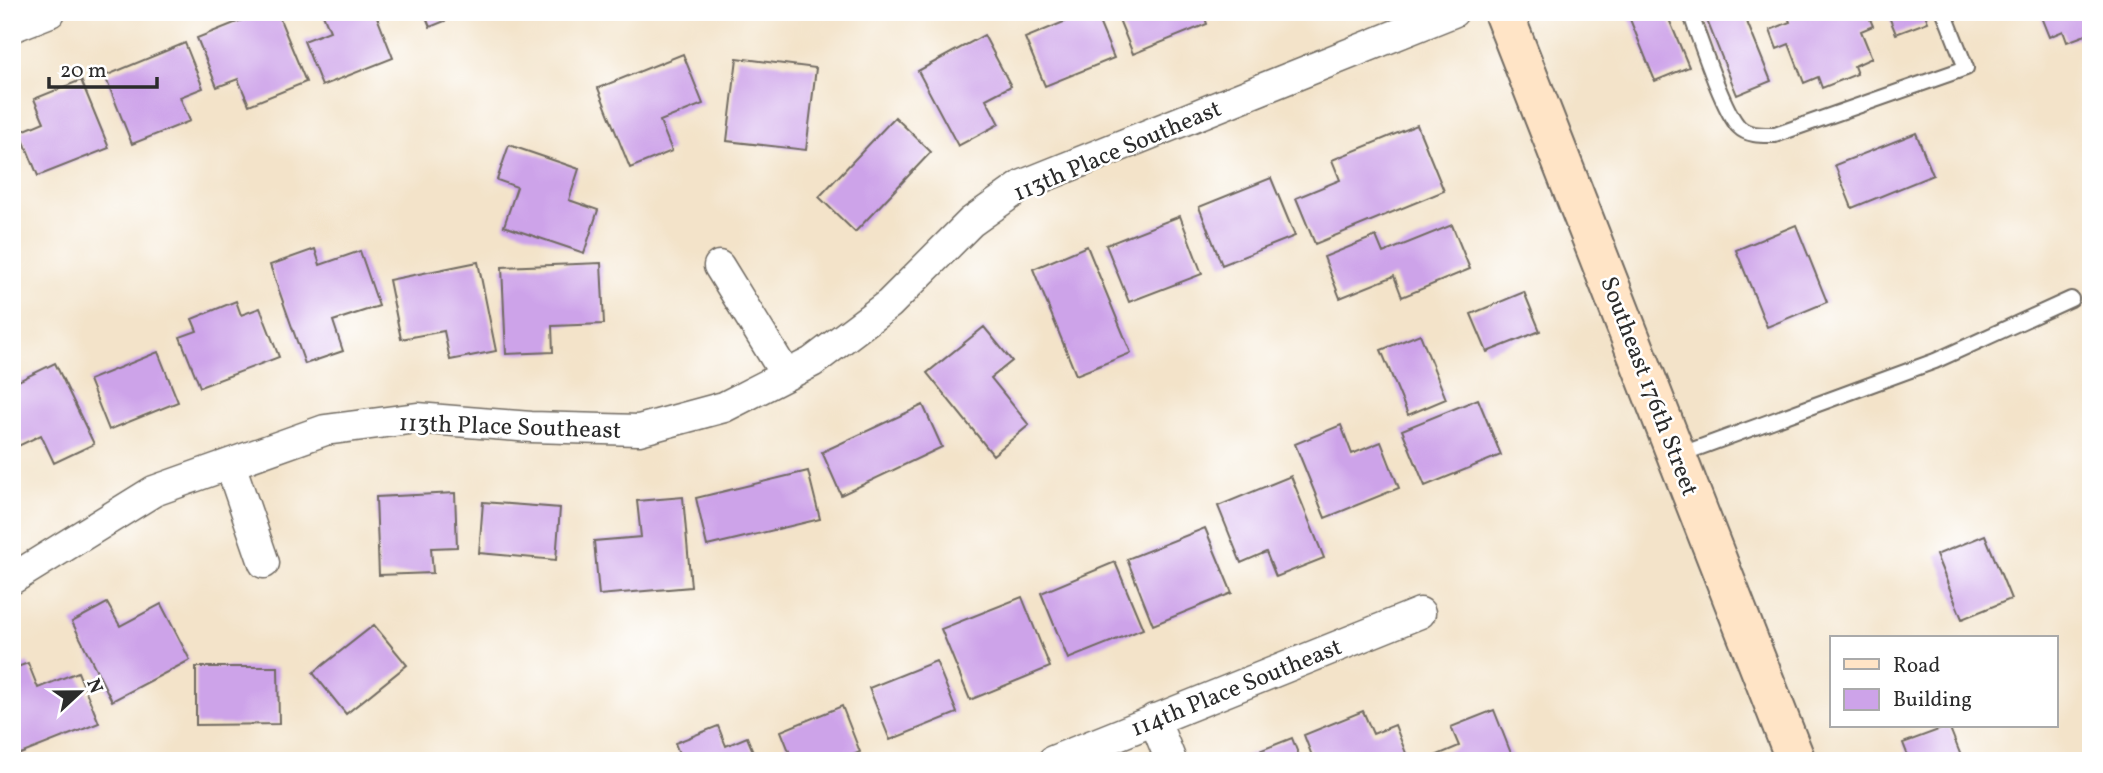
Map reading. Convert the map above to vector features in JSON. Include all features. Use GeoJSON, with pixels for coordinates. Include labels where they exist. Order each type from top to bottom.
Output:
{"type":"FeatureCollection","features":[{"type":"Feature","properties":{"kind":"main road","name":"Southeast 176th Street"},"geometry":{"type":"LineString","coordinates":[[1503,12],[1797,761]]}},
{"type":"Feature","properties":{"kind":"street"},"geometry":{"type":"LineString","coordinates":[[12,27],[50,12]]}},
{"type":"Feature","properties":{"kind":"street","name":"113th Place Southeast"},"geometry":{"type":"LineString","coordinates":[[12,579],[154,491],[325,430],[416,418],[531,427],[639,430],[724,407],[812,362],[889,304],[971,222],[1023,185],[1453,12]]}},
{"type":"Feature","properties":{"kind":"street"},"geometry":{"type":"LineString","coordinates":[[719,266],[786,375]]}},
{"type":"Feature","properties":{"kind":"street"},"geometry":{"type":"LineString","coordinates":[[230,464],[264,564]]}},
{"type":"Feature","properties":{"kind":"street","name":"114th Place Southeast"},"geometry":{"type":"LineString","coordinates":[[1053,761],[1420,613]]}},
{"type":"Feature","properties":{"kind":"street"},"geometry":{"type":"LineString","coordinates":[[1154,719],[1171,761]]}},
{"type":"Feature","properties":{"kind":"lane"},"geometry":{"type":"LineString","coordinates":[[1690,12],[1730,114],[1740,129],[1757,135],[1775,135],[1966,68],[1944,12]]}},
{"type":"Feature","properties":{"kind":"lane"},"geometry":{"type":"LineString","coordinates":[[1677,456],[1935,361],[2071,299]]}},
{"type":"Feature","properties":{"kind":"building"},"geometry":{"type":"Polygon","coordinates":[[[262,12],[277,12],[306,82],[249,105],[238,79],[217,87],[197,38],[262,12]]]}},
{"type":"Feature","properties":{"kind":"building"},"geometry":{"type":"Polygon","coordinates":[[[322,12],[375,12],[393,58],[322,86],[304,41],[330,31],[322,12]]]}},
{"type":"Feature","properties":{"kind":"building"},"geometry":{"type":"Polygon","coordinates":[[[424,12],[467,12],[430,27],[424,12]]]}},
{"type":"Feature","properties":{"kind":"building"},"geometry":{"type":"Polygon","coordinates":[[[1088,12],[1095,12],[1114,58],[1045,86],[1025,38],[1088,12]]]}},
{"type":"Feature","properties":{"kind":"building"},"geometry":{"type":"Polygon","coordinates":[[[1116,12],[1203,12],[1207,24],[1133,54],[1116,12]]]}},
{"type":"Feature","properties":{"kind":"building"},"geometry":{"type":"Polygon","coordinates":[[[1627,12],[1666,12],[1689,67],[1655,81],[1627,12]]]}},
{"type":"Feature","properties":{"kind":"building"},"geometry":{"type":"Polygon","coordinates":[[[1743,12],[1771,81],[1737,95],[1704,13],[1743,12]]]}},
{"type":"Feature","properties":{"kind":"building"},"geometry":{"type":"Polygon","coordinates":[[[1786,12],[1867,12],[1873,26],[1861,31],[1872,58],[1854,66],[1857,74],[1822,88],[1818,77],[1804,83],[1789,44],[1777,49],[1770,30],[1790,22],[1786,12]]]}},
{"type":"Feature","properties":{"kind":"building"},"geometry":{"type":"Polygon","coordinates":[[[1887,12],[1924,12],[1928,22],[1896,34],[1887,12]]]}},
{"type":"Feature","properties":{"kind":"building"},"geometry":{"type":"Polygon","coordinates":[[[2039,12],[2091,12],[2091,33],[2067,42],[2063,31],[2049,37],[2039,12]]]}},
{"type":"Feature","properties":{"kind":"building"},"geometry":{"type":"Polygon","coordinates":[[[984,35],[1011,86],[986,99],[999,124],[958,146],[918,71],[984,35]]]}},
{"type":"Feature","properties":{"kind":"building"},"geometry":{"type":"Polygon","coordinates":[[[185,43],[203,88],[180,97],[190,121],[132,144],[105,76],[185,43]]]}},
{"type":"Feature","properties":{"kind":"building"},"geometry":{"type":"Polygon","coordinates":[[[683,54],[703,104],[660,121],[672,151],[630,168],[598,88],[683,54]]]}},
{"type":"Feature","properties":{"kind":"building"},"geometry":{"type":"Polygon","coordinates":[[[737,58],[816,68],[806,150],[727,141],[737,58]]]}},
{"type":"Feature","properties":{"kind":"building"},"geometry":{"type":"Polygon","coordinates":[[[81,80],[109,148],[38,176],[20,132],[44,122],[34,99],[81,80]]]}},
{"type":"Feature","properties":{"kind":"building"},"geometry":{"type":"Polygon","coordinates":[[[895,117],[931,152],[855,232],[819,197],[895,117]]]}},
{"type":"Feature","properties":{"kind":"building"},"geometry":{"type":"Polygon","coordinates":[[[1417,125],[1444,191],[1315,244],[1296,198],[1340,180],[1332,160],[1417,125]]]}},
{"type":"Feature","properties":{"kind":"building"},"geometry":{"type":"Polygon","coordinates":[[[1916,133],[1933,175],[1852,208],[1835,165],[1916,133]]]}},
{"type":"Feature","properties":{"kind":"building"},"geometry":{"type":"Polygon","coordinates":[[[509,145],[579,169],[569,200],[598,210],[584,253],[504,226],[517,187],[497,180],[509,145]]]}},
{"type":"Feature","properties":{"kind":"building"},"geometry":{"type":"Polygon","coordinates":[[[1271,178],[1295,236],[1222,265],[1199,207],[1271,178]]]}},
{"type":"Feature","properties":{"kind":"building"},"geometry":{"type":"Polygon","coordinates":[[[1180,216],[1202,274],[1129,302],[1106,245],[1180,216]]]}},
{"type":"Feature","properties":{"kind":"building"},"geometry":{"type":"Polygon","coordinates":[[[1452,225],[1470,269],[1402,297],[1394,276],[1340,298],[1324,257],[1376,236],[1383,253],[1452,225]]]}},
{"type":"Feature","properties":{"kind":"building"},"geometry":{"type":"Polygon","coordinates":[[[1796,225],[1827,302],[1767,327],[1736,250],[1796,225]]]}},
{"type":"Feature","properties":{"kind":"building"},"geometry":{"type":"Polygon","coordinates":[[[1087,246],[1131,353],[1076,375],[1033,269],[1087,246]]]}},
{"type":"Feature","properties":{"kind":"building"},"geometry":{"type":"Polygon","coordinates":[[[315,249],[320,265],[360,251],[379,306],[333,321],[343,351],[305,364],[270,265],[315,249]]]}},
{"type":"Feature","properties":{"kind":"building"},"geometry":{"type":"Polygon","coordinates":[[[478,262],[496,351],[450,360],[444,331],[401,339],[389,280],[478,262]]]}},
{"type":"Feature","properties":{"kind":"building"},"geometry":{"type":"Polygon","coordinates":[[[601,263],[604,324],[552,326],[553,352],[506,354],[502,267],[601,263]]]}},
{"type":"Feature","properties":{"kind":"building"},"geometry":{"type":"Polygon","coordinates":[[[1524,292],[1540,331],[1487,352],[1471,314],[1524,292]]]}},
{"type":"Feature","properties":{"kind":"building"},"geometry":{"type":"Polygon","coordinates":[[[236,301],[241,315],[260,308],[279,357],[200,387],[180,337],[197,331],[192,319],[236,301]]]}},
{"type":"Feature","properties":{"kind":"building"},"geometry":{"type":"Polygon","coordinates":[[[984,327],[1012,361],[991,378],[1029,425],[993,455],[927,373],[984,327]]]}},
{"type":"Feature","properties":{"kind":"building"},"geometry":{"type":"Polygon","coordinates":[[[1420,334],[1446,399],[1408,415],[1381,350],[1420,334]]]}},
{"type":"Feature","properties":{"kind":"building"},"geometry":{"type":"Polygon","coordinates":[[[158,352],[178,402],[109,430],[89,380],[158,352]]]}},
{"type":"Feature","properties":{"kind":"building"},"geometry":{"type":"Polygon","coordinates":[[[55,363],[94,444],[54,463],[41,435],[12,449],[12,384],[55,363]]]}},
{"type":"Feature","properties":{"kind":"building"},"geometry":{"type":"Polygon","coordinates":[[[1478,399],[1501,455],[1425,486],[1402,430],[1478,399]]]}},
{"type":"Feature","properties":{"kind":"building"},"geometry":{"type":"Polygon","coordinates":[[[923,405],[942,447],[841,495],[822,452],[923,405]]]}},
{"type":"Feature","properties":{"kind":"building"},"geometry":{"type":"Polygon","coordinates":[[[1341,425],[1352,454],[1381,442],[1399,488],[1325,518],[1295,444],[1341,425]]]}},
{"type":"Feature","properties":{"kind":"building"},"geometry":{"type":"Polygon","coordinates":[[[808,471],[820,519],[707,546],[696,498],[808,471]]]}},
{"type":"Feature","properties":{"kind":"building"},"geometry":{"type":"Polygon","coordinates":[[[1291,476],[1324,558],[1276,577],[1266,552],[1241,563],[1218,506],[1291,476]]]}},
{"type":"Feature","properties":{"kind":"building"},"geometry":{"type":"Polygon","coordinates":[[[455,493],[457,547],[431,548],[433,573],[379,575],[376,497],[455,493]]]}},
{"type":"Feature","properties":{"kind":"building"},"geometry":{"type":"Polygon","coordinates":[[[683,497],[691,587],[599,595],[594,541],[641,537],[637,501],[683,497]]]}},
{"type":"Feature","properties":{"kind":"building"},"geometry":{"type":"Polygon","coordinates":[[[483,502],[560,508],[556,560],[479,553],[483,502]]]}},
{"type":"Feature","properties":{"kind":"building"},"geometry":{"type":"Polygon","coordinates":[[[1205,528],[1232,593],[1153,625],[1127,559],[1205,528]]]}},
{"type":"Feature","properties":{"kind":"building"},"geometry":{"type":"Polygon","coordinates":[[[1985,535],[2011,599],[1962,619],[1936,555],[1985,535]]]}},
{"type":"Feature","properties":{"kind":"building"},"geometry":{"type":"Polygon","coordinates":[[[1115,562],[1143,629],[1068,659],[1041,593],[1115,562]]]}},
{"type":"Feature","properties":{"kind":"building"},"geometry":{"type":"Polygon","coordinates":[[[1022,597],[1050,667],[970,700],[941,629],[1022,597]]]}},
{"type":"Feature","properties":{"kind":"building"},"geometry":{"type":"Polygon","coordinates":[[[107,603],[120,626],[161,604],[190,660],[112,701],[72,622],[107,603]]]}},
{"type":"Feature","properties":{"kind":"building"},"geometry":{"type":"Polygon","coordinates":[[[374,625],[407,665],[346,714],[313,673],[374,625]]]}},
{"type":"Feature","properties":{"kind":"building"},"geometry":{"type":"Polygon","coordinates":[[[936,661],[957,713],[890,740],[869,688],[936,661]]]}},
{"type":"Feature","properties":{"kind":"building"},"geometry":{"type":"Polygon","coordinates":[[[28,663],[38,688],[78,672],[99,723],[18,755],[12,742],[12,669],[28,663]]]}},
{"type":"Feature","properties":{"kind":"building"},"geometry":{"type":"Polygon","coordinates":[[[196,667],[278,667],[279,724],[196,725],[196,667]]]}},
{"type":"Feature","properties":{"kind":"building"},"geometry":{"type":"Polygon","coordinates":[[[842,706],[860,752],[839,761],[793,761],[781,731],[842,706]]]}},
{"type":"Feature","properties":{"kind":"building"},"geometry":{"type":"Polygon","coordinates":[[[1494,710],[1514,761],[1437,761],[1435,756],[1459,746],[1451,727],[1494,710]]]}},
{"type":"Feature","properties":{"kind":"building"},"geometry":{"type":"Polygon","coordinates":[[[1363,711],[1373,734],[1395,725],[1409,761],[1314,761],[1304,735],[1363,711]]]}},
{"type":"Feature","properties":{"kind":"building"},"geometry":{"type":"Polygon","coordinates":[[[718,726],[726,746],[747,737],[757,761],[682,761],[675,743],[718,726]]]}},
{"type":"Feature","properties":{"kind":"building"},"geometry":{"type":"Polygon","coordinates":[[[1950,728],[1963,761],[1910,761],[1903,743],[1950,728]]]}},
{"type":"Feature","properties":{"kind":"building"},"geometry":{"type":"Polygon","coordinates":[[[1292,738],[1301,761],[1234,761],[1292,738]]]}}]}
